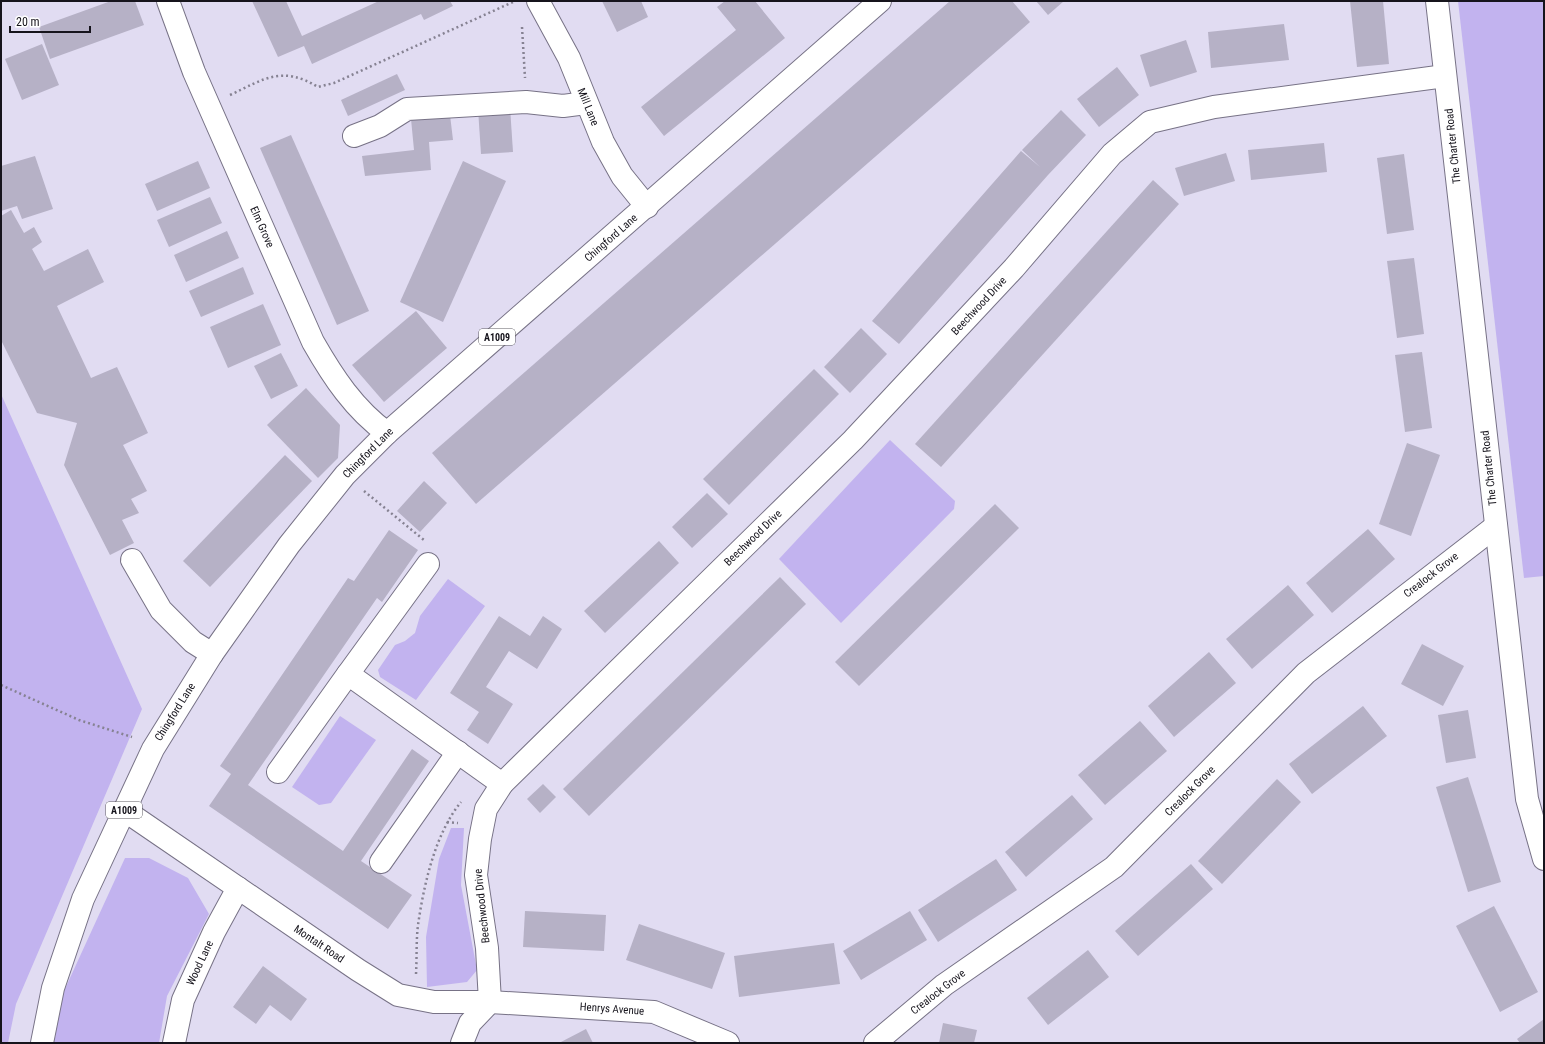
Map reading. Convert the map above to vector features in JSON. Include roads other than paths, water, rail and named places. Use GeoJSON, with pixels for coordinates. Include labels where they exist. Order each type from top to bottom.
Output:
{"type":"FeatureCollection","features":[{"type":"Feature","properties":{"kind":"street","name":"Elm Grove"},"geometry":{"type":"LineString","coordinates":[[168,1],[194,72],[313,342],[333,377],[357,407],[370,420],[387,433]]}},
{"type":"Feature","properties":{"kind":"street","name":"Mill Lane"},"geometry":{"type":"LineString","coordinates":[[538,1],[569,58],[603,142],[622,176],[647,206]]}},
{"type":"Feature","properties":{"kind":"street","name":"Chingford Lane"},"geometry":{"type":"LineString","coordinates":[[42,1043],[53,988],[83,899],[153,749],[212,654],[289,545],[345,475],[387,433],[880,1]]}},
{"type":"Feature","properties":{"kind":"street","name":"The Charter Road"},"geometry":{"type":"LineString","coordinates":[[1437,1],[1527,799],[1544,859]]}},
{"type":"Feature","properties":{"kind":"street","name":"Beechwood Drive"},"geometry":{"type":"LineString","coordinates":[[490,1002],[487,948],[476,875],[480,839],[494,778],[853,440],[1014,268],[1112,154],[1150,122],[1214,107],[1445,76]]}},
{"type":"Feature","properties":{"kind":"street"},"geometry":{"type":"LineString","coordinates":[[354,136],[380,126],[407,108],[526,102],[563,106],[586,103]]}},
{"type":"Feature","properties":{"kind":"street","name":"Crealock Grove"},"geometry":{"type":"LineString","coordinates":[[875,1043],[944,985],[1114,868],[1306,673],[1496,526]]}},
{"type":"Feature","properties":{"kind":"street"},"geometry":{"type":"LineString","coordinates":[[132,560],[161,610],[193,642],[212,654]]}},
{"type":"Feature","properties":{"kind":"street"},"geometry":{"type":"LineString","coordinates":[[278,772],[428,564]]}},
{"type":"Feature","properties":{"kind":"street"},"geometry":{"type":"LineString","coordinates":[[348,674],[494,778]]}},
{"type":"Feature","properties":{"kind":"street"},"geometry":{"type":"LineString","coordinates":[[381,862],[458,752]]}},
{"type":"Feature","properties":{"kind":"street","name":"Montalt Road"},"geometry":{"type":"LineString","coordinates":[[124,810],[358,970],[398,995],[434,1002],[490,1002]]}},
{"type":"Feature","properties":{"kind":"street","name":"Wood Lane"},"geometry":{"type":"LineString","coordinates":[[174,1043],[183,1000],[214,932],[238,888]]}},
{"type":"Feature","properties":{"kind":"street"},"geometry":{"type":"LineString","coordinates":[[462,1043],[470,1023],[490,1002]]}},
{"type":"Feature","properties":{"kind":"street","name":"Henrys Avenue"},"geometry":{"type":"LineString","coordinates":[[490,1002],[654,1012],[728,1043]]}}]}
